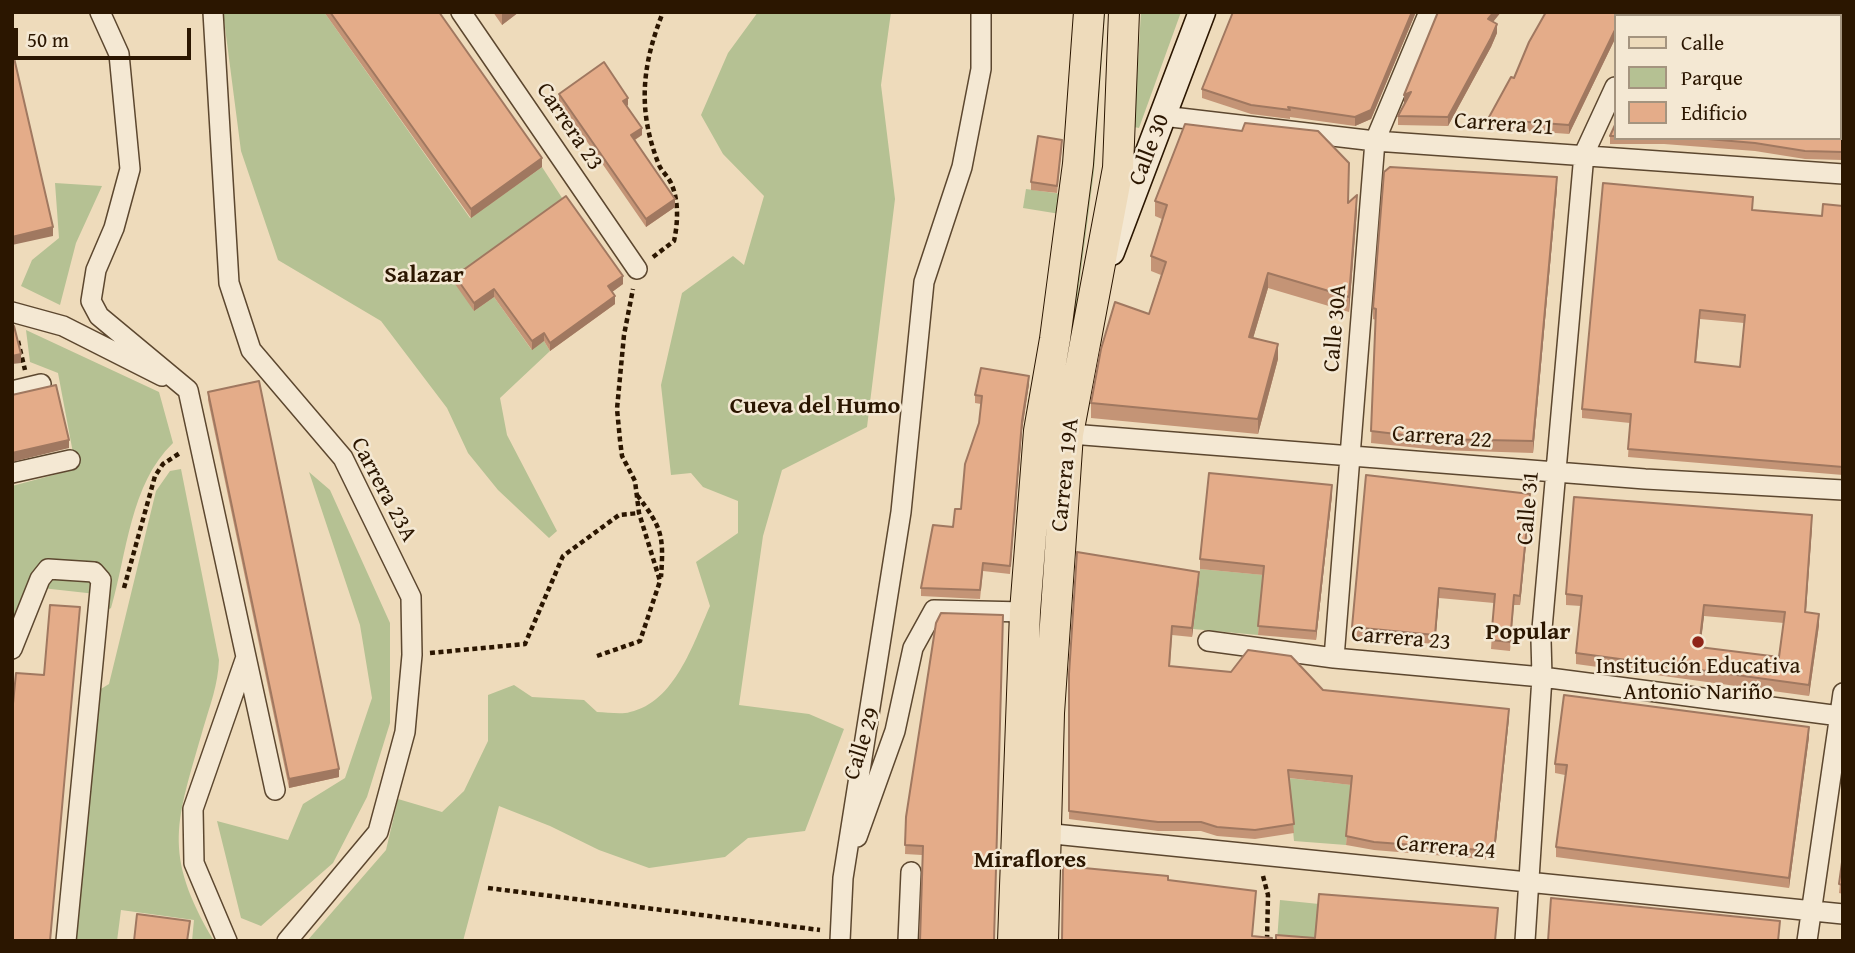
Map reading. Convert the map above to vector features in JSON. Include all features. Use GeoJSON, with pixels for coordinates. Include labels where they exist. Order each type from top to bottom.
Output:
{"type":"FeatureCollection","features":[{"type":"Feature","properties":{"kind":"main road","name":"Carrera 19A"},"geometry":{"type":"LineString","coordinates":[[1043,941],[1055,339],[1078,164],[1089,12]]}},
{"type":"Feature","properties":{"kind":"main road","name":"Carrera 19A"},"geometry":{"type":"LineString","coordinates":[[1013,941],[1025,612],[1053,432],[1097,287],[1118,168],[1124,12]]}},
{"type":"Feature","properties":{"kind":"street"},"geometry":{"type":"LineString","coordinates":[[100,12],[119,54],[130,169],[114,228],[96,270],[91,301],[99,316],[188,390],[198,450],[275,790]]}},
{"type":"Feature","properties":{"kind":"street","name":"Carrera 23A"},"geometry":{"type":"LineString","coordinates":[[213,12],[229,283],[251,350],[343,458],[411,597],[412,655],[405,732],[378,832],[287,941]]}},
{"type":"Feature","properties":{"kind":"street","name":"Carrera 23"},"geometry":{"type":"LineString","coordinates":[[461,12],[637,269]]}},
{"type":"Feature","properties":{"kind":"street"},"geometry":{"type":"LineString","coordinates":[[841,937],[843,878],[901,513],[924,282],[962,167],[981,69],[981,12]]}},
{"type":"Feature","properties":{"kind":"street","name":"Calle 30"},"geometry":{"type":"LineString","coordinates":[[1097,287],[1202,12]]}},
{"type":"Feature","properties":{"kind":"street","name":"Calle 30A"},"geometry":{"type":"LineString","coordinates":[[1335,658],[1375,141],[1429,12]]}},
{"type":"Feature","properties":{"kind":"street","name":"Calle 31"},"geometry":{"type":"LineString","coordinates":[[1525,941],[1542,677],[1541,640],[1584,154],[1614,89]]}},
{"type":"Feature","properties":{"kind":"street","name":"Carrera 21"},"geometry":{"type":"LineString","coordinates":[[1163,116],[1375,141],[1843,174]]}},
{"type":"Feature","properties":{"kind":"street"},"geometry":{"type":"LineString","coordinates":[[12,312],[63,326],[188,390]]}},
{"type":"Feature","properties":{"kind":"street","name":"Carrera 22"},"geometry":{"type":"LineString","coordinates":[[1053,432],[1645,479],[1843,490]]}},
{"type":"Feature","properties":{"kind":"street"},"geometry":{"type":"LineString","coordinates":[[12,473],[70,460]]}},
{"type":"Feature","properties":{"kind":"street"},"geometry":{"type":"LineString","coordinates":[[12,649],[40,579],[48,569],[94,572],[101,580],[66,941]]}},
{"type":"Feature","properties":{"kind":"street","name":"Calle 29"},"geometry":{"type":"LineString","coordinates":[[843,878],[895,731],[913,648],[923,624],[933,610],[1025,612]]}},
{"type":"Feature","properties":{"kind":"street","name":"Carrera 23"},"geometry":{"type":"LineString","coordinates":[[1208,641],[1335,658],[1542,677],[1840,716]]}},
{"type":"Feature","properties":{"kind":"street"},"geometry":{"type":"LineString","coordinates":[[226,941],[194,863],[193,809],[245,659]]}},
{"type":"Feature","properties":{"kind":"street"},"geometry":{"type":"LineString","coordinates":[[1807,941],[1809,910],[1843,693]]}},
{"type":"Feature","properties":{"kind":"street","name":"Carrera 24"},"geometry":{"type":"LineString","coordinates":[[1044,833],[1257,857],[1529,880],[1843,914]]}},
{"type":"Feature","properties":{"kind":"street"},"geometry":{"type":"LineString","coordinates":[[908,941],[911,872]]}},
{"type":"Feature","properties":{"kind":"path"},"geometry":{"type":"LineString","coordinates":[[660,581],[639,513],[635,481],[622,456],[617,410],[624,335],[637,269],[674,242],[678,222],[671,183],[660,167],[649,130],[643,85],[651,43],[663,12]]}},
{"type":"Feature","properties":{"kind":"path"},"geometry":{"type":"LineString","coordinates":[[16,335],[27,388]]}},
{"type":"Feature","properties":{"kind":"path"},"geometry":{"type":"LineString","coordinates":[[122,596],[155,476],[163,464],[176,454],[198,450]]}},
{"type":"Feature","properties":{"kind":"path"},"geometry":{"type":"LineString","coordinates":[[597,656],[639,641],[660,581],[664,542],[655,519],[636,494]]}},
{"type":"Feature","properties":{"kind":"path"},"geometry":{"type":"LineString","coordinates":[[412,655],[525,644],[563,556],[620,515],[639,513]]}},
{"type":"Feature","properties":{"kind":"path"},"geometry":{"type":"LineString","coordinates":[[1257,857],[1268,895],[1267,941]]}},
{"type":"Feature","properties":{"kind":"path"},"geometry":{"type":"LineString","coordinates":[[488,888],[841,937]]}},
{"type":"Feature","properties":{"kind":"green space"},"geometry":{"type":"Polygon","coordinates":[[[223,12],[324,12],[470,218],[542,167],[566,204],[474,311],[494,297],[531,349],[544,341],[550,351],[500,398],[507,435],[557,531],[549,538],[498,490],[468,453],[447,408],[381,321],[278,260],[241,151],[223,12]]]}},
{"type":"Feature","properties":{"kind":"green space"},"geometry":{"type":"Polygon","coordinates":[[[758,12],[891,12],[881,85],[895,199],[867,427],[782,470],[763,536],[739,705],[809,714],[844,729],[805,831],[748,838],[725,857],[649,868],[599,850],[550,826],[499,806],[463,941],[307,941],[386,850],[398,799],[442,812],[464,791],[488,741],[488,695],[514,685],[532,697],[584,700],[597,712],[626,713],[646,706],[659,697],[671,684],[689,654],[710,606],[696,562],[738,533],[738,501],[703,487],[691,473],[671,475],[661,385],[682,293],[733,256],[744,265],[764,196],[723,154],[701,115],[728,53],[758,12]]]}},
{"type":"Feature","properties":{"kind":"green space"},"geometry":{"type":"Polygon","coordinates":[[[1100,12],[1105,12],[1094,171],[1064,401],[1059,400],[1100,12]]]}},
{"type":"Feature","properties":{"kind":"green space"},"geometry":{"type":"Polygon","coordinates":[[[1141,12],[1181,12],[1139,128],[1134,127],[1141,12]]]}},
{"type":"Feature","properties":{"kind":"green space"},"geometry":{"type":"Polygon","coordinates":[[[55,183],[102,186],[76,243],[60,305],[21,286],[32,260],[59,238],[55,183]]]}},
{"type":"Feature","properties":{"kind":"green space"},"geometry":{"type":"Polygon","coordinates":[[[1026,189],[1062,194],[1060,214],[1023,208],[1026,189]]]}},
{"type":"Feature","properties":{"kind":"green space"},"geometry":{"type":"Polygon","coordinates":[[[26,330],[159,392],[173,443],[147,478],[139,499],[111,608],[104,612],[96,594],[42,588],[12,632],[12,486],[76,469],[58,373],[30,362],[26,330]]]}},
{"type":"Feature","properties":{"kind":"green space"},"geometry":{"type":"Polygon","coordinates":[[[181,469],[219,660],[215,686],[181,813],[180,859],[197,910],[214,941],[192,941],[194,920],[121,910],[117,941],[74,941],[96,692],[109,684],[156,491],[170,471],[181,469]]]}},
{"type":"Feature","properties":{"kind":"green space"},"geometry":{"type":"Polygon","coordinates":[[[309,472],[330,490],[390,623],[390,723],[367,797],[333,863],[261,926],[241,918],[217,821],[288,840],[303,804],[345,778],[372,698],[360,625],[309,472]]]}},
{"type":"Feature","properties":{"kind":"green space"},"geometry":{"type":"Polygon","coordinates":[[[1200,569],[1264,575],[1258,635],[1193,629],[1200,569]]]}},
{"type":"Feature","properties":{"kind":"green space"},"geometry":{"type":"Polygon","coordinates":[[[1288,778],[1352,785],[1346,845],[1294,841],[1288,778]]]}},
{"type":"Feature","properties":{"kind":"green space"},"geometry":{"type":"Polygon","coordinates":[[[1280,900],[1319,904],[1316,941],[1277,941],[1280,900]]]}},
{"type":"Feature","properties":{"kind":"building"},"geometry":{"type":"Polygon","coordinates":[[[330,12],[439,12],[542,158],[471,209],[330,12]]]}},
{"type":"Feature","properties":{"kind":"building"},"geometry":{"type":"Polygon","coordinates":[[[1233,12],[1412,12],[1371,110],[1355,117],[1288,107],[1290,110],[1251,105],[1202,89],[1233,12]]]}},
{"type":"Feature","properties":{"kind":"building"},"geometry":{"type":"Polygon","coordinates":[[[1438,12],[1494,12],[1488,19],[1497,24],[1448,117],[1398,116],[1411,92],[1404,95],[1438,12]]]}},
{"type":"Feature","properties":{"kind":"building"},"geometry":{"type":"Polygon","coordinates":[[[1546,12],[1624,12],[1614,14],[1614,32],[1569,125],[1488,119],[1511,77],[1514,78],[1529,42],[1546,12]]]}},
{"type":"Feature","properties":{"kind":"building"},"geometry":{"type":"Polygon","coordinates":[[[1798,12],[1800,14],[1668,14],[1798,12]]]}},
{"type":"Feature","properties":{"kind":"building"},"geometry":{"type":"Polygon","coordinates":[[[12,49],[53,227],[12,237],[12,49]]]}},
{"type":"Feature","properties":{"kind":"building"},"geometry":{"type":"Polygon","coordinates":[[[1841,50],[1843,52],[1843,152],[1805,151],[1720,140],[1841,140],[1841,50]]]}},
{"type":"Feature","properties":{"kind":"building"},"geometry":{"type":"Polygon","coordinates":[[[604,62],[628,98],[623,101],[642,128],[631,135],[675,199],[646,219],[559,94],[604,62]]]}},
{"type":"Feature","properties":{"kind":"building"},"geometry":{"type":"Polygon","coordinates":[[[1245,123],[1318,131],[1349,163],[1348,203],[1357,195],[1349,297],[1268,273],[1249,337],[1278,344],[1258,419],[1091,403],[1101,349],[1115,302],[1149,314],[1166,262],[1151,256],[1167,205],[1155,201],[1185,124],[1242,131],[1245,123]]]}},
{"type":"Feature","properties":{"kind":"building"},"geometry":{"type":"Polygon","coordinates":[[[1038,136],[1062,140],[1057,186],[1031,182],[1038,136]]]}},
{"type":"Feature","properties":{"kind":"building"},"geometry":{"type":"Polygon","coordinates":[[[1390,167],[1557,177],[1533,441],[1438,439],[1371,431],[1376,309],[1373,308],[1384,172],[1390,167]]]}},
{"type":"Feature","properties":{"kind":"building"},"geometry":{"type":"Polygon","coordinates":[[[1603,183],[1753,197],[1752,210],[1822,216],[1823,204],[1843,206],[1843,467],[1628,449],[1631,414],[1582,409],[1603,183]],[[1700,310],[1695,362],[1740,367],[1745,315],[1700,310]]]}},
{"type":"Feature","properties":{"kind":"building"},"geometry":{"type":"Polygon","coordinates":[[[566,196],[623,276],[608,286],[615,296],[550,343],[544,333],[532,341],[494,289],[474,303],[455,276],[566,196]]]}},
{"type":"Feature","properties":{"kind":"building"},"geometry":{"type":"Polygon","coordinates":[[[12,326],[21,354],[12,356],[12,326]]]}},
{"type":"Feature","properties":{"kind":"building"},"geometry":{"type":"Polygon","coordinates":[[[981,368],[1029,376],[1022,421],[1010,566],[983,563],[980,590],[921,588],[933,525],[953,527],[955,509],[961,509],[965,464],[979,423],[982,396],[975,395],[981,368]]]}},
{"type":"Feature","properties":{"kind":"building"},"geometry":{"type":"Polygon","coordinates":[[[259,381],[339,769],[289,779],[208,392],[259,381]]]}},
{"type":"Feature","properties":{"kind":"building"},"geometry":{"type":"Polygon","coordinates":[[[56,385],[69,440],[12,453],[12,395],[56,385]]]}},
{"type":"Feature","properties":{"kind":"building"},"geometry":{"type":"Polygon","coordinates":[[[1209,473],[1332,485],[1316,631],[1258,626],[1264,566],[1200,559],[1209,473]]]}},
{"type":"Feature","properties":{"kind":"building"},"geometry":{"type":"Polygon","coordinates":[[[1366,475],[1530,494],[1520,596],[1514,595],[1510,642],[1491,640],[1495,594],[1439,588],[1435,635],[1352,627],[1366,475]]]}},
{"type":"Feature","properties":{"kind":"building"},"geometry":{"type":"Polygon","coordinates":[[[1574,497],[1812,515],[1805,612],[1819,614],[1809,685],[1576,653],[1582,596],[1566,594],[1574,497]],[[1704,605],[1699,647],[1779,657],[1785,612],[1704,605]]]}},
{"type":"Feature","properties":{"kind":"building"},"geometry":{"type":"Polygon","coordinates":[[[1077,552],[1199,572],[1192,628],[1172,626],[1169,666],[1231,672],[1248,650],[1291,656],[1323,690],[1509,709],[1494,851],[1374,842],[1346,836],[1352,776],[1288,770],[1294,824],[1255,830],[1217,827],[1201,822],[1158,822],[1069,811],[1069,674],[1077,552]]]}},
{"type":"Feature","properties":{"kind":"building"},"geometry":{"type":"Polygon","coordinates":[[[50,605],[80,607],[50,941],[12,941],[12,714],[16,673],[44,675],[50,605]]]}},
{"type":"Feature","properties":{"kind":"building"},"geometry":{"type":"Polygon","coordinates":[[[941,613],[1003,615],[994,941],[920,941],[923,846],[905,845],[906,817],[936,623],[941,613]]]}},
{"type":"Feature","properties":{"kind":"building"},"geometry":{"type":"Polygon","coordinates":[[[1564,695],[1809,727],[1789,878],[1556,847],[1567,765],[1555,764],[1564,695]]]}},
{"type":"Feature","properties":{"kind":"building"},"geometry":{"type":"Polygon","coordinates":[[[1843,855],[1843,885],[1839,884],[1843,855]]]}},
{"type":"Feature","properties":{"kind":"building"},"geometry":{"type":"Polygon","coordinates":[[[1063,866],[1168,876],[1168,880],[1256,891],[1252,936],[1272,938],[1269,941],[1062,941],[1063,866]]]}},
{"type":"Feature","properties":{"kind":"building"},"geometry":{"type":"Polygon","coordinates":[[[1319,894],[1498,908],[1495,941],[1276,941],[1276,935],[1315,938],[1319,894]]]}},
{"type":"Feature","properties":{"kind":"building"},"geometry":{"type":"Polygon","coordinates":[[[1551,898],[1780,921],[1778,941],[1548,941],[1551,898]]]}},
{"type":"Feature","properties":{"kind":"building"},"geometry":{"type":"Polygon","coordinates":[[[137,914],[190,921],[187,941],[134,941],[137,914]]]}},
{"type":"Feature","properties":{"kind":"place","name":"Institución Educativa Antonio Nariño"},"geometry":{"type":"Point","coordinates":[1698,642]}},
{"type":"Feature","properties":{"kind":"district","name":"Salazar"},"geometry":{"type":"Point","coordinates":[424,276]}},
{"type":"Feature","properties":{"kind":"district","name":"Cueva del Humo"},"geometry":{"type":"Point","coordinates":[815,407]}},
{"type":"Feature","properties":{"kind":"district","name":"Popular"},"geometry":{"type":"Point","coordinates":[1528,633]}},
{"type":"Feature","properties":{"kind":"district","name":"Miraflores"},"geometry":{"type":"Point","coordinates":[1030,861]}}]}
